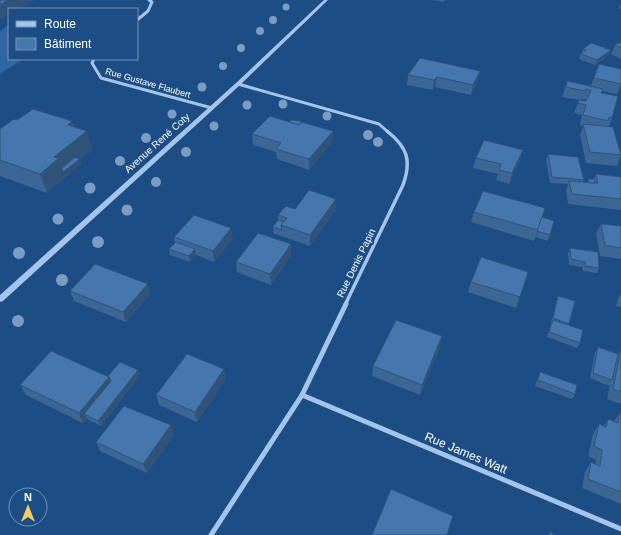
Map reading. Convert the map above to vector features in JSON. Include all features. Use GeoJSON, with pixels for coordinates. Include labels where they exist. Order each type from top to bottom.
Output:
{"type":"FeatureCollection","features":[{"type":"Feature","properties":{"kind":"street"},"geometry":{"type":"LineString","coordinates":[[138,19],[148,11],[152,2],[149,0]]}},
{"type":"Feature","properties":{"kind":"street","name":"Avenue René Coty"},"geometry":{"type":"LineString","coordinates":[[0,299],[212,108],[326,0]]}},
{"type":"Feature","properties":{"kind":"street","name":"Rue Gustave Flaubert"},"geometry":{"type":"LineString","coordinates":[[94,60],[92,63],[101,78],[212,108]]}},
{"type":"Feature","properties":{"kind":"street","name":"Rue Denis Papin"},"geometry":{"type":"LineString","coordinates":[[211,535],[302,395],[404,185],[408,166],[404,150],[395,137],[379,124],[238,84]]}},
{"type":"Feature","properties":{"kind":"street","name":"Rue James Watt"},"geometry":{"type":"LineString","coordinates":[[302,395],[621,529]]}},
{"type":"Feature","properties":{"kind":"shaded area"},"geometry":{"type":"Polygon","coordinates":[[[8,26],[8,60],[21,60],[0,74],[0,31],[8,26]]]}},
{"type":"Feature","properties":{"kind":"building"},"geometry":{"type":"Polygon","coordinates":[[[0,0],[8,0],[0,5],[0,0]]]}},
{"type":"Feature","properties":{"kind":"building"},"geometry":{"type":"Polygon","coordinates":[[[621,42],[621,48],[615,45],[621,42]]]}},
{"type":"Feature","properties":{"kind":"building"},"geometry":{"type":"Polygon","coordinates":[[[591,43],[611,50],[597,60],[581,54],[586,50],[583,49],[591,43]]]}},
{"type":"Feature","properties":{"kind":"building"},"geometry":{"type":"Polygon","coordinates":[[[420,58],[480,71],[473,85],[437,77],[434,80],[408,75],[420,58]]]}},
{"type":"Feature","properties":{"kind":"building"},"geometry":{"type":"Polygon","coordinates":[[[599,64],[621,69],[621,84],[594,78],[599,64]]]}},
{"type":"Feature","properties":{"kind":"building"},"geometry":{"type":"Polygon","coordinates":[[[567,81],[603,89],[601,93],[618,96],[612,118],[609,117],[608,121],[583,115],[586,105],[578,103],[579,100],[586,101],[591,90],[585,89],[585,91],[566,87],[567,81]]]}},
{"type":"Feature","properties":{"kind":"building"},"geometry":{"type":"Polygon","coordinates":[[[33,109],[72,121],[68,125],[87,131],[54,157],[59,158],[40,174],[0,160],[0,129],[14,119],[17,120],[33,109]]]}},
{"type":"Feature","properties":{"kind":"building"},"geometry":{"type":"Polygon","coordinates":[[[270,116],[299,125],[301,122],[333,131],[309,159],[276,149],[281,143],[252,134],[270,116]]]}},
{"type":"Feature","properties":{"kind":"building"},"geometry":{"type":"Polygon","coordinates":[[[291,120],[301,122],[299,125],[289,122],[291,120]]]}},
{"type":"Feature","properties":{"kind":"building"},"geometry":{"type":"Polygon","coordinates":[[[583,124],[613,127],[621,155],[590,152],[583,124]]]}},
{"type":"Feature","properties":{"kind":"building"},"geometry":{"type":"Polygon","coordinates":[[[484,140],[523,150],[512,173],[499,170],[501,164],[476,158],[484,140]]]}},
{"type":"Feature","properties":{"kind":"building"},"geometry":{"type":"Polygon","coordinates":[[[548,154],[578,157],[584,180],[552,177],[548,154]]]}},
{"type":"Feature","properties":{"kind":"building"},"geometry":{"type":"Polygon","coordinates":[[[75,157],[80,159],[63,172],[62,168],[75,157]]]}},
{"type":"Feature","properties":{"kind":"building"},"geometry":{"type":"Polygon","coordinates":[[[596,174],[621,177],[621,199],[572,194],[569,181],[598,183],[596,174]]]}},
{"type":"Feature","properties":{"kind":"building"},"geometry":{"type":"Polygon","coordinates":[[[588,179],[594,179],[595,183],[589,183],[588,179]]]}},
{"type":"Feature","properties":{"kind":"building"},"geometry":{"type":"Polygon","coordinates":[[[309,190],[336,199],[310,235],[281,225],[287,218],[278,215],[286,206],[295,209],[309,190]]]}},
{"type":"Feature","properties":{"kind":"building"},"geometry":{"type":"Polygon","coordinates":[[[483,191],[545,208],[538,230],[474,212],[483,191]]]}},
{"type":"Feature","properties":{"kind":"building"},"geometry":{"type":"Polygon","coordinates":[[[194,215],[231,228],[213,251],[174,237],[194,215]]]}},
{"type":"Feature","properties":{"kind":"building"},"geometry":{"type":"Polygon","coordinates":[[[542,217],[554,221],[550,235],[537,231],[542,217]]]}},
{"type":"Feature","properties":{"kind":"building"},"geometry":{"type":"Polygon","coordinates":[[[278,220],[284,222],[281,225],[282,230],[273,227],[278,220]]]}},
{"type":"Feature","properties":{"kind":"building"},"geometry":{"type":"Polygon","coordinates":[[[601,224],[621,226],[621,248],[605,245],[601,224]]]}},
{"type":"Feature","properties":{"kind":"building"},"geometry":{"type":"Polygon","coordinates":[[[258,233],[291,244],[270,274],[236,262],[258,233]]]}},
{"type":"Feature","properties":{"kind":"building"},"geometry":{"type":"Polygon","coordinates":[[[176,242],[195,249],[189,256],[169,249],[176,242]]]}},
{"type":"Feature","properties":{"kind":"building"},"geometry":{"type":"Polygon","coordinates":[[[570,248],[598,252],[599,268],[585,266],[585,262],[571,259],[570,248]]]}},
{"type":"Feature","properties":{"kind":"building"},"geometry":{"type":"Polygon","coordinates":[[[481,257],[528,272],[520,297],[471,282],[481,257]]]}},
{"type":"Feature","properties":{"kind":"building"},"geometry":{"type":"Polygon","coordinates":[[[95,264],[148,284],[123,312],[70,291],[95,264]]]}},
{"type":"Feature","properties":{"kind":"building"},"geometry":{"type":"Polygon","coordinates":[[[558,296],[575,301],[569,324],[553,318],[558,296]]]}},
{"type":"Feature","properties":{"kind":"building"},"geometry":{"type":"Polygon","coordinates":[[[396,320],[442,336],[422,385],[373,366],[396,320]]]}},
{"type":"Feature","properties":{"kind":"building"},"geometry":{"type":"Polygon","coordinates":[[[553,320],[583,330],[580,343],[549,332],[553,320]]]}},
{"type":"Feature","properties":{"kind":"building"},"geometry":{"type":"Polygon","coordinates":[[[598,347],[618,354],[612,380],[593,373],[598,347]]]}},
{"type":"Feature","properties":{"kind":"building"},"geometry":{"type":"Polygon","coordinates":[[[621,349],[621,392],[613,389],[621,349]]]}},
{"type":"Feature","properties":{"kind":"building"},"geometry":{"type":"Polygon","coordinates":[[[51,351],[109,377],[79,413],[20,385],[51,351]]]}},
{"type":"Feature","properties":{"kind":"building"},"geometry":{"type":"Polygon","coordinates":[[[187,354],[224,369],[195,412],[156,395],[187,354]]]}},
{"type":"Feature","properties":{"kind":"building"},"geometry":{"type":"Polygon","coordinates":[[[120,362],[138,370],[98,421],[84,414],[111,381],[108,376],[120,362]]]}},
{"type":"Feature","properties":{"kind":"building"},"geometry":{"type":"Polygon","coordinates":[[[540,372],[577,385],[575,394],[538,380],[540,372]]]}},
{"type":"Feature","properties":{"kind":"building"},"geometry":{"type":"Polygon","coordinates":[[[124,406],[171,425],[143,464],[96,442],[124,406]]]}},
{"type":"Feature","properties":{"kind":"building"},"geometry":{"type":"Polygon","coordinates":[[[619,414],[621,414],[621,492],[588,479],[591,462],[600,466],[602,450],[594,446],[599,424],[606,427],[608,419],[618,423],[619,414]]]}},
{"type":"Feature","properties":{"kind":"building"},"geometry":{"type":"Polygon","coordinates":[[[391,489],[453,516],[447,535],[372,535],[391,489]]]}},
{"type":"Feature","properties":{"kind":"building"},"geometry":{"type":"Polygon","coordinates":[[[550,532],[556,535],[549,535],[550,532]]]}}]}
